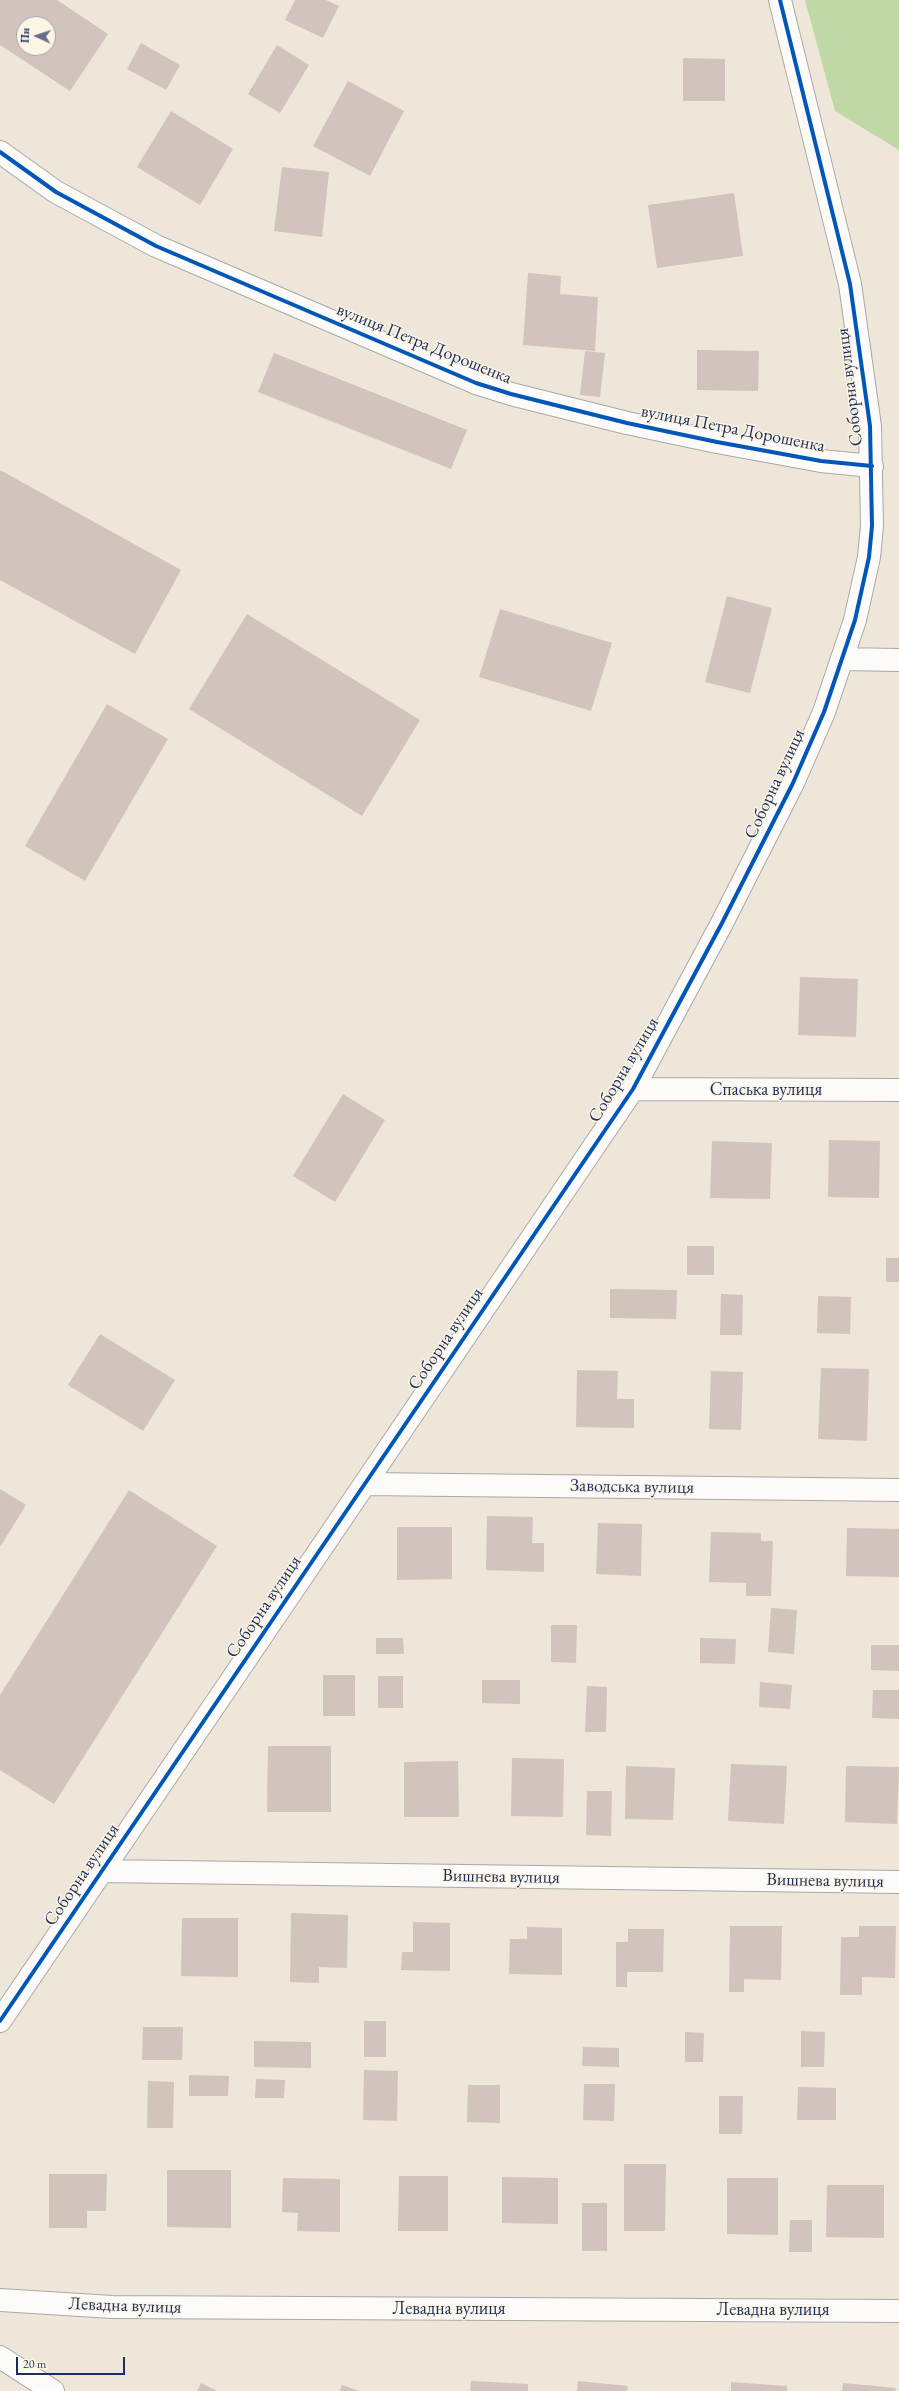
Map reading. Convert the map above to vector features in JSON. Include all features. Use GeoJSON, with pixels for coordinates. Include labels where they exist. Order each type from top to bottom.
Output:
{"type":"FeatureCollection","features":[{"type":"Feature","properties":{"kind":"street","name":"Соборна вулиця"},"geometry":{"type":"LineString","coordinates":[[0,2022],[633,1089],[722,923],[793,783],[824,712],[855,620],[869,557],[872,526],[872,466],[865,378],[850,284],[838,230],[780,0]]}},
{"type":"Feature","properties":{"kind":"street","name":"вулиця Петра Дорошенка"},"geometry":{"type":"LineString","coordinates":[[0,152],[56,192],[156,246],[476,384],[627,423],[717,442],[821,461],[872,466]]}},
{"type":"Feature","properties":{"kind":"street"},"geometry":{"type":"LineString","coordinates":[[842,659],[899,660]]}},
{"type":"Feature","properties":{"kind":"street","name":"Спаська вулиця"},"geometry":{"type":"LineString","coordinates":[[633,1089],[899,1090]]}},
{"type":"Feature","properties":{"kind":"street","name":"Заводська вулиця"},"geometry":{"type":"LineString","coordinates":[[365,1484],[899,1490]]}},
{"type":"Feature","properties":{"kind":"street","name":"Вишнева вулиця"},"geometry":{"type":"LineString","coordinates":[[102,1871],[899,1882]]}},
{"type":"Feature","properties":{"kind":"street","name":"Левадна вулиця"},"geometry":{"type":"LineString","coordinates":[[0,2300],[120,2307],[899,2311]]}},
{"type":"Feature","properties":{"kind":"street"},"geometry":{"type":"LineString","coordinates":[[0,2356],[53,2391]]}},
{"type":"Feature","properties":{"kind":"green space"},"geometry":{"type":"Polygon","coordinates":[[[805,0],[899,0],[899,150],[835,111],[805,0]]]}},
{"type":"Feature","properties":{"kind":"building"},"geometry":{"type":"Polygon","coordinates":[[[0,0],[57,0],[108,34],[70,91],[17,56],[56,56],[56,16],[16,16],[16,56],[0,45],[0,0]]]}},
{"type":"Feature","properties":{"kind":"building"},"geometry":{"type":"Polygon","coordinates":[[[295,0],[326,0],[339,6],[323,38],[285,20],[295,0]]]}},
{"type":"Feature","properties":{"kind":"building"},"geometry":{"type":"Polygon","coordinates":[[[141,43],[180,65],[166,90],[127,69],[141,43]]]}},
{"type":"Feature","properties":{"kind":"building"},"geometry":{"type":"Polygon","coordinates":[[[277,45],[309,65],[280,113],[248,94],[277,45]]]}},
{"type":"Feature","properties":{"kind":"building"},"geometry":{"type":"Polygon","coordinates":[[[683,58],[725,59],[725,101],[683,101],[683,58]]]}},
{"type":"Feature","properties":{"kind":"building"},"geometry":{"type":"Polygon","coordinates":[[[348,81],[404,111],[370,176],[313,146],[348,81]]]}},
{"type":"Feature","properties":{"kind":"building"},"geometry":{"type":"Polygon","coordinates":[[[171,111],[233,149],[200,205],[137,167],[171,111]]]}},
{"type":"Feature","properties":{"kind":"building"},"geometry":{"type":"Polygon","coordinates":[[[282,167],[329,172],[322,237],[274,231],[282,167]]]}},
{"type":"Feature","properties":{"kind":"building"},"geometry":{"type":"Polygon","coordinates":[[[734,193],[743,256],[657,268],[648,205],[734,193]]]}},
{"type":"Feature","properties":{"kind":"building"},"geometry":{"type":"Polygon","coordinates":[[[528,273],[561,276],[560,294],[598,297],[595,351],[523,345],[528,273]]]}},
{"type":"Feature","properties":{"kind":"building"},"geometry":{"type":"Polygon","coordinates":[[[697,350],[759,351],[758,391],[697,390],[697,350]]]}},
{"type":"Feature","properties":{"kind":"building"},"geometry":{"type":"Polygon","coordinates":[[[585,351],[605,353],[600,397],[580,395],[585,351]]]}},
{"type":"Feature","properties":{"kind":"building"},"geometry":{"type":"Polygon","coordinates":[[[274,353],[467,430],[451,469],[258,392],[274,353]]]}},
{"type":"Feature","properties":{"kind":"building"},"geometry":{"type":"Polygon","coordinates":[[[0,470],[181,570],[135,654],[0,580],[0,470]]]}},
{"type":"Feature","properties":{"kind":"building"},"geometry":{"type":"Polygon","coordinates":[[[727,596],[772,608],[750,693],[705,682],[727,596]]]}},
{"type":"Feature","properties":{"kind":"building"},"geometry":{"type":"Polygon","coordinates":[[[500,609],[612,643],[591,711],[479,677],[500,609]]]}},
{"type":"Feature","properties":{"kind":"building"},"geometry":{"type":"Polygon","coordinates":[[[247,614],[420,720],[362,816],[189,709],[247,614]]]}},
{"type":"Feature","properties":{"kind":"building"},"geometry":{"type":"Polygon","coordinates":[[[107,704],[168,739],[85,881],[25,846],[107,704]]]}},
{"type":"Feature","properties":{"kind":"building"},"geometry":{"type":"Polygon","coordinates":[[[800,977],[858,979],[856,1037],[798,1035],[800,977]]]}},
{"type":"Feature","properties":{"kind":"building"},"geometry":{"type":"Polygon","coordinates":[[[343,1094],[385,1120],[335,1202],[293,1176],[343,1094]]]}},
{"type":"Feature","properties":{"kind":"building"},"geometry":{"type":"Polygon","coordinates":[[[829,1140],[880,1141],[879,1198],[828,1197],[829,1140]]]}},
{"type":"Feature","properties":{"kind":"building"},"geometry":{"type":"Polygon","coordinates":[[[712,1141],[772,1143],[770,1199],[710,1198],[712,1141]]]}},
{"type":"Feature","properties":{"kind":"building"},"geometry":{"type":"Polygon","coordinates":[[[687,1246],[714,1246],[714,1275],[687,1275],[687,1246]]]}},
{"type":"Feature","properties":{"kind":"building"},"geometry":{"type":"Polygon","coordinates":[[[886,1258],[899,1258],[899,1282],[886,1282],[886,1258]]]}},
{"type":"Feature","properties":{"kind":"building"},"geometry":{"type":"Polygon","coordinates":[[[610,1289],[677,1290],[676,1319],[610,1318],[610,1289]]]}},
{"type":"Feature","properties":{"kind":"building"},"geometry":{"type":"Polygon","coordinates":[[[721,1294],[743,1295],[742,1335],[720,1335],[721,1294]]]}},
{"type":"Feature","properties":{"kind":"building"},"geometry":{"type":"Polygon","coordinates":[[[818,1296],[851,1297],[850,1334],[817,1333],[818,1296]]]}},
{"type":"Feature","properties":{"kind":"building"},"geometry":{"type":"Polygon","coordinates":[[[100,1334],[175,1380],[143,1431],[68,1385],[100,1334]]]}},
{"type":"Feature","properties":{"kind":"building"},"geometry":{"type":"Polygon","coordinates":[[[821,1368],[869,1369],[867,1441],[818,1439],[821,1368]]]}},
{"type":"Feature","properties":{"kind":"building"},"geometry":{"type":"Polygon","coordinates":[[[577,1370],[618,1371],[617,1399],[634,1399],[634,1428],[576,1427],[577,1370]]]}},
{"type":"Feature","properties":{"kind":"building"},"geometry":{"type":"Polygon","coordinates":[[[711,1371],[743,1372],[741,1430],[709,1429],[711,1371]]]}},
{"type":"Feature","properties":{"kind":"building"},"geometry":{"type":"Polygon","coordinates":[[[0,1489],[26,1505],[0,1547],[0,1489]]]}},
{"type":"Feature","properties":{"kind":"building"},"geometry":{"type":"Polygon","coordinates":[[[129,1490],[217,1546],[54,1804],[0,1770],[0,1695],[129,1490]]]}},
{"type":"Feature","properties":{"kind":"building"},"geometry":{"type":"Polygon","coordinates":[[[487,1516],[533,1517],[532,1543],[544,1543],[544,1572],[486,1570],[487,1516]]]}},
{"type":"Feature","properties":{"kind":"building"},"geometry":{"type":"Polygon","coordinates":[[[598,1523],[642,1524],[641,1576],[596,1574],[598,1523]]]}},
{"type":"Feature","properties":{"kind":"building"},"geometry":{"type":"Polygon","coordinates":[[[397,1527],[452,1527],[452,1579],[397,1580],[397,1527]]]}},
{"type":"Feature","properties":{"kind":"building"},"geometry":{"type":"Polygon","coordinates":[[[847,1528],[899,1529],[899,1577],[846,1576],[847,1528]]]}},
{"type":"Feature","properties":{"kind":"building"},"geometry":{"type":"Polygon","coordinates":[[[711,1532],[761,1533],[761,1541],[773,1541],[771,1596],[746,1596],[746,1583],[709,1582],[711,1532]]]}},
{"type":"Feature","properties":{"kind":"building"},"geometry":{"type":"Polygon","coordinates":[[[771,1608],[797,1610],[794,1654],[768,1652],[771,1608]]]}},
{"type":"Feature","properties":{"kind":"building"},"geometry":{"type":"Polygon","coordinates":[[[551,1625],[577,1625],[576,1663],[551,1662],[551,1625]]]}},
{"type":"Feature","properties":{"kind":"building"},"geometry":{"type":"Polygon","coordinates":[[[376,1638],[403,1638],[404,1654],[376,1654],[376,1638]]]}},
{"type":"Feature","properties":{"kind":"building"},"geometry":{"type":"Polygon","coordinates":[[[700,1638],[736,1639],[735,1664],[700,1663],[700,1638]]]}},
{"type":"Feature","properties":{"kind":"building"},"geometry":{"type":"Polygon","coordinates":[[[871,1645],[899,1645],[899,1671],[871,1670],[871,1645]]]}},
{"type":"Feature","properties":{"kind":"building"},"geometry":{"type":"Polygon","coordinates":[[[323,1675],[355,1675],[355,1716],[323,1716],[323,1675]]]}},
{"type":"Feature","properties":{"kind":"building"},"geometry":{"type":"Polygon","coordinates":[[[378,1676],[403,1676],[403,1708],[378,1708],[378,1676]]]}},
{"type":"Feature","properties":{"kind":"building"},"geometry":{"type":"Polygon","coordinates":[[[482,1680],[520,1680],[520,1704],[482,1703],[482,1680]]]}},
{"type":"Feature","properties":{"kind":"building"},"geometry":{"type":"Polygon","coordinates":[[[760,1682],[792,1685],[790,1709],[759,1707],[760,1682]]]}},
{"type":"Feature","properties":{"kind":"building"},"geometry":{"type":"Polygon","coordinates":[[[587,1686],[607,1687],[606,1732],[585,1732],[587,1686]]]}},
{"type":"Feature","properties":{"kind":"building"},"geometry":{"type":"Polygon","coordinates":[[[873,1690],[899,1690],[899,1719],[872,1718],[873,1690]]]}},
{"type":"Feature","properties":{"kind":"building"},"geometry":{"type":"Polygon","coordinates":[[[268,1746],[331,1746],[331,1812],[267,1812],[268,1746]]]}},
{"type":"Feature","properties":{"kind":"building"},"geometry":{"type":"Polygon","coordinates":[[[512,1758],[564,1759],[563,1817],[511,1816],[512,1758]]]}},
{"type":"Feature","properties":{"kind":"building"},"geometry":{"type":"Polygon","coordinates":[[[458,1761],[459,1817],[404,1817],[404,1762],[458,1761]]]}},
{"type":"Feature","properties":{"kind":"building"},"geometry":{"type":"Polygon","coordinates":[[[731,1764],[787,1766],[784,1824],[728,1821],[731,1764]]]}},
{"type":"Feature","properties":{"kind":"building"},"geometry":{"type":"Polygon","coordinates":[[[626,1766],[675,1768],[673,1820],[625,1819],[626,1766]]]}},
{"type":"Feature","properties":{"kind":"building"},"geometry":{"type":"Polygon","coordinates":[[[846,1766],[899,1767],[897,1824],[845,1822],[846,1766]]]}},
{"type":"Feature","properties":{"kind":"building"},"geometry":{"type":"Polygon","coordinates":[[[587,1791],[612,1791],[611,1836],[586,1835],[587,1791]]]}},
{"type":"Feature","properties":{"kind":"building"},"geometry":{"type":"Polygon","coordinates":[[[291,1913],[348,1915],[347,1968],[319,1967],[319,1983],[290,1982],[291,1913]]]}},
{"type":"Feature","properties":{"kind":"building"},"geometry":{"type":"Polygon","coordinates":[[[182,1918],[238,1918],[238,1977],[181,1976],[182,1918]]]}},
{"type":"Feature","properties":{"kind":"building"},"geometry":{"type":"Polygon","coordinates":[[[413,1922],[450,1923],[450,1971],[401,1970],[402,1952],[413,1952],[413,1922]]]}},
{"type":"Feature","properties":{"kind":"building"},"geometry":{"type":"Polygon","coordinates":[[[730,1926],[782,1926],[781,1980],[744,1979],[744,1992],[729,1992],[730,1926]]]}},
{"type":"Feature","properties":{"kind":"building"},"geometry":{"type":"Polygon","coordinates":[[[859,1926],[896,1926],[895,1978],[862,1977],[862,1995],[840,1995],[841,1937],[859,1937],[859,1926]]]}},
{"type":"Feature","properties":{"kind":"building"},"geometry":{"type":"Polygon","coordinates":[[[527,1927],[562,1928],[562,1975],[509,1974],[510,1939],[527,1939],[527,1927]]]}},
{"type":"Feature","properties":{"kind":"building"},"geometry":{"type":"Polygon","coordinates":[[[628,1929],[664,1929],[663,1972],[627,1972],[627,1987],[616,1987],[616,1942],[628,1942],[628,1929]]]}},
{"type":"Feature","properties":{"kind":"building"},"geometry":{"type":"Polygon","coordinates":[[[364,2021],[386,2021],[386,2057],[364,2057],[364,2021]]]}},
{"type":"Feature","properties":{"kind":"building"},"geometry":{"type":"Polygon","coordinates":[[[143,2027],[183,2027],[182,2060],[142,2060],[143,2027]]]}},
{"type":"Feature","properties":{"kind":"building"},"geometry":{"type":"Polygon","coordinates":[[[801,2031],[825,2032],[824,2067],[801,2067],[801,2031]]]}},
{"type":"Feature","properties":{"kind":"building"},"geometry":{"type":"Polygon","coordinates":[[[685,2032],[704,2033],[703,2062],[685,2062],[685,2032]]]}},
{"type":"Feature","properties":{"kind":"building"},"geometry":{"type":"Polygon","coordinates":[[[254,2041],[311,2042],[311,2068],[254,2067],[254,2041]]]}},
{"type":"Feature","properties":{"kind":"building"},"geometry":{"type":"Polygon","coordinates":[[[583,2047],[619,2048],[619,2067],[582,2066],[583,2047]]]}},
{"type":"Feature","properties":{"kind":"building"},"geometry":{"type":"Polygon","coordinates":[[[364,2070],[398,2071],[397,2121],[363,2120],[364,2070]]]}},
{"type":"Feature","properties":{"kind":"building"},"geometry":{"type":"Polygon","coordinates":[[[189,2075],[229,2076],[228,2096],[189,2096],[189,2075]]]}},
{"type":"Feature","properties":{"kind":"building"},"geometry":{"type":"Polygon","coordinates":[[[256,2079],[285,2080],[284,2098],[255,2098],[256,2079]]]}},
{"type":"Feature","properties":{"kind":"building"},"geometry":{"type":"Polygon","coordinates":[[[148,2081],[174,2082],[173,2128],[147,2128],[148,2081]]]}},
{"type":"Feature","properties":{"kind":"building"},"geometry":{"type":"Polygon","coordinates":[[[584,2084],[615,2084],[614,2121],[583,2120],[584,2084]]]}},
{"type":"Feature","properties":{"kind":"building"},"geometry":{"type":"Polygon","coordinates":[[[468,2085],[500,2085],[500,2123],[467,2122],[468,2085]]]}},
{"type":"Feature","properties":{"kind":"building"},"geometry":{"type":"Polygon","coordinates":[[[798,2087],[836,2088],[836,2120],[797,2120],[798,2087]]]}},
{"type":"Feature","properties":{"kind":"building"},"geometry":{"type":"Polygon","coordinates":[[[719,2096],[743,2096],[742,2134],[719,2134],[719,2096]]]}},
{"type":"Feature","properties":{"kind":"building"},"geometry":{"type":"Polygon","coordinates":[[[624,2164],[666,2164],[665,2231],[624,2231],[624,2164]]]}},
{"type":"Feature","properties":{"kind":"building"},"geometry":{"type":"Polygon","coordinates":[[[167,2170],[231,2170],[231,2228],[167,2227],[167,2170]]]}},
{"type":"Feature","properties":{"kind":"building"},"geometry":{"type":"Polygon","coordinates":[[[49,2174],[107,2174],[106,2211],[87,2211],[87,2228],[49,2228],[49,2174]]]}},
{"type":"Feature","properties":{"kind":"building"},"geometry":{"type":"Polygon","coordinates":[[[399,2176],[448,2176],[448,2231],[398,2231],[399,2176]]]}},
{"type":"Feature","properties":{"kind":"building"},"geometry":{"type":"Polygon","coordinates":[[[502,2177],[558,2178],[558,2224],[502,2223],[502,2177]]]}},
{"type":"Feature","properties":{"kind":"building"},"geometry":{"type":"Polygon","coordinates":[[[283,2178],[340,2179],[340,2232],[297,2231],[298,2213],[282,2212],[283,2178]]]}},
{"type":"Feature","properties":{"kind":"building"},"geometry":{"type":"Polygon","coordinates":[[[727,2178],[778,2178],[778,2235],[727,2234],[727,2178]]]}},
{"type":"Feature","properties":{"kind":"building"},"geometry":{"type":"Polygon","coordinates":[[[827,2185],[884,2185],[884,2238],[826,2237],[827,2185]]]}},
{"type":"Feature","properties":{"kind":"building"},"geometry":{"type":"Polygon","coordinates":[[[582,2203],[607,2203],[607,2251],[582,2251],[582,2203]]]}},
{"type":"Feature","properties":{"kind":"building"},"geometry":{"type":"Polygon","coordinates":[[[790,2220],[812,2220],[812,2252],[789,2252],[790,2220]]]}},
{"type":"Feature","properties":{"kind":"building"},"geometry":{"type":"Polygon","coordinates":[[[471,2381],[528,2384],[528,2391],[470,2391],[471,2381]]]}},
{"type":"Feature","properties":{"kind":"building"},"geometry":{"type":"Polygon","coordinates":[[[578,2381],[628,2386],[627,2391],[577,2391],[578,2381]]]}},
{"type":"Feature","properties":{"kind":"building"},"geometry":{"type":"Polygon","coordinates":[[[731,2382],[787,2386],[787,2391],[731,2391],[731,2382]]]}},
{"type":"Feature","properties":{"kind":"building"},"geometry":{"type":"Polygon","coordinates":[[[201,2383],[217,2391],[197,2391],[201,2383]]]}},
{"type":"Feature","properties":{"kind":"building"},"geometry":{"type":"Polygon","coordinates":[[[843,2383],[896,2388],[895,2391],[842,2391],[843,2383]]]}},
{"type":"Feature","properties":{"kind":"building"},"geometry":{"type":"Polygon","coordinates":[[[342,2385],[359,2391],[340,2391],[342,2385]]]}},
{"type":"Feature","properties":{"kind":"cycle path"},"geometry":{"type":"LineString","coordinates":[[0,2021],[633,1089],[722,923],[793,783],[824,712],[855,620],[869,557],[872,526],[870,426],[850,284],[780,0]]}},
{"type":"Feature","properties":{"kind":"cycle path"},"geometry":{"type":"LineString","coordinates":[[0,152],[56,192],[156,246],[476,383],[511,394],[627,423],[717,442],[821,461],[872,466]]}}]}
